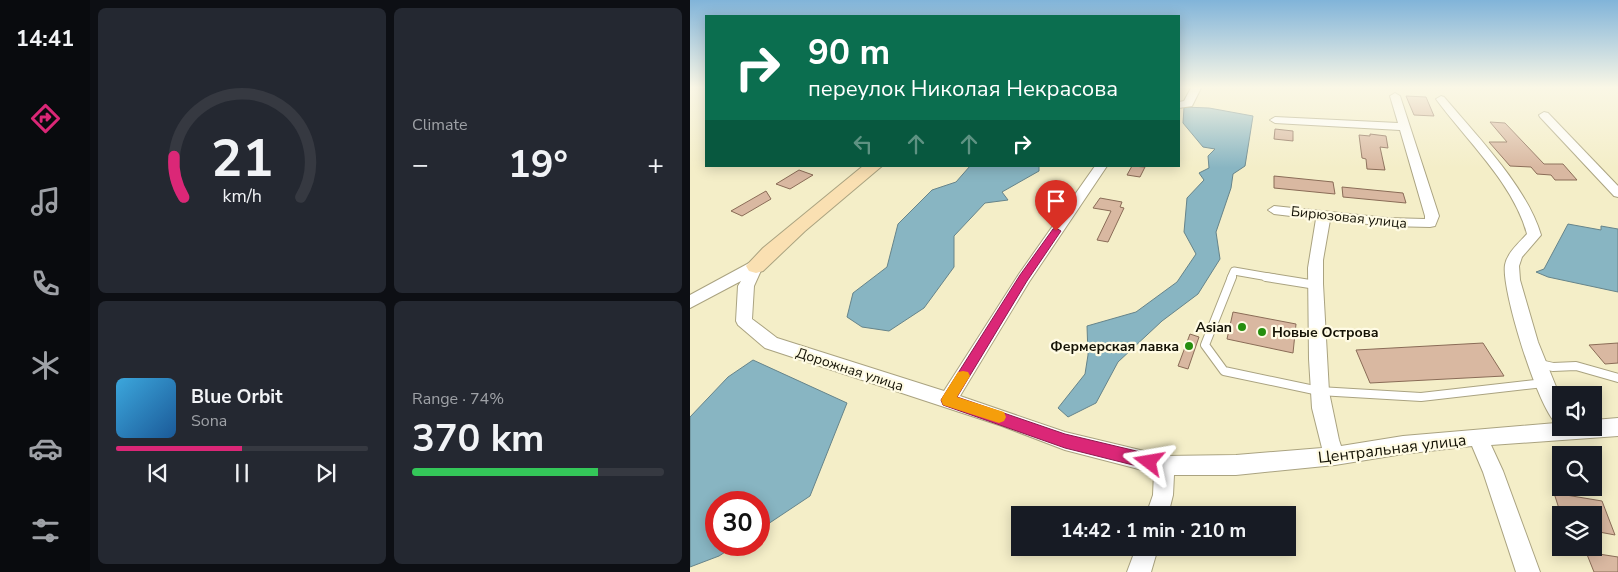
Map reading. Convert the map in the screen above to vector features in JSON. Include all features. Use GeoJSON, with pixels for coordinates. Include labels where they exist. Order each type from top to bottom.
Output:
{"type":"FeatureCollection","features":[{"type":"Feature","properties":{"kind":"street"},"geometry":{"type":"LineString","coordinates":[[1275,120],[1405,127],[1401,115]]}},
{"type":"Feature","properties":{"kind":"street"},"geometry":{"type":"LineString","coordinates":[[1454,115],[1506,181],[1534,226],[1534,235],[1520,250],[1512,265],[1513,288],[1552,401]]}},
{"type":"Feature","properties":{"kind":"street"},"geometry":{"type":"LineString","coordinates":[[1544,115],[1618,193]]}},
{"type":"Feature","properties":{"kind":"street","name":"Бирюзовая улица"},"geometry":{"type":"LineString","coordinates":[[1274,210],[1387,222],[1430,223],[1432,216],[1405,127]]}},
{"type":"Feature","properties":{"kind":"street","name":"Дорожная улица"},"geometry":{"type":"LineString","coordinates":[[873,167],[816,211],[756,266],[746,286],[744,321],[771,344],[948,400],[1065,441],[1166,466]]}},
{"type":"Feature","properties":{"kind":"street"},"geometry":{"type":"LineString","coordinates":[[948,400],[1024,278],[1099,167]]}},
{"type":"Feature","properties":{"kind":"street"},"geometry":{"type":"LineString","coordinates":[[1323,215],[1324,230],[1321,235],[1316,259],[1319,391],[1327,437],[1335,456]]}},
{"type":"Feature","properties":{"kind":"street"},"geometry":{"type":"LineString","coordinates":[[690,302],[756,266]]}},
{"type":"Feature","properties":{"kind":"street","name":"Центральная улица"},"geometry":{"type":"LineString","coordinates":[[1166,466],[1236,465],[1335,456],[1403,445],[1552,426]]}},
{"type":"Feature","properties":{"kind":"street","name":"Центральная улица"},"geometry":{"type":"LineString","coordinates":[[1602,426],[1618,427]]}},
{"type":"Feature","properties":{"kind":"street"},"geometry":{"type":"LineString","coordinates":[[1477,437],[1494,472],[1528,572]]}},
{"type":"Feature","properties":{"kind":"street"},"geometry":{"type":"LineString","coordinates":[[1160,506],[1163,495],[1166,466]]}},
{"type":"Feature","properties":{"kind":"street"},"geometry":{"type":"LineString","coordinates":[[1139,572],[1144,556]]}},
{"type":"Feature","properties":{"kind":"lane"},"geometry":{"type":"LineString","coordinates":[[1316,286],[1234,271],[1205,345],[1224,371],[1319,391],[1421,397],[1544,382]]}},
{"type":"Feature","properties":{"kind":"lane"},"geometry":{"type":"LineString","coordinates":[[1538,364],[1553,367],[1576,366],[1618,378]]}},
{"type":"Feature","properties":{"kind":"water"},"geometry":{"type":"Polygon","coordinates":[[[1184,115],[1253,116],[1245,166],[1233,174],[1231,188],[1216,232],[1220,259],[1198,294],[1162,321],[1118,362],[1096,403],[1068,417],[1058,408],[1085,374],[1088,355],[1087,326],[1136,312],[1177,282],[1196,254],[1184,232],[1187,198],[1204,180],[1199,173],[1209,168],[1208,156],[1215,149],[1203,147],[1183,123],[1184,115]]]}},
{"type":"Feature","properties":{"kind":"water"},"geometry":{"type":"Polygon","coordinates":[[[969,167],[1039,167],[1039,171],[1002,192],[1008,200],[985,203],[954,236],[954,267],[924,308],[889,331],[862,327],[847,317],[853,293],[887,267],[898,224],[932,190],[956,182],[969,167]]]}},
{"type":"Feature","properties":{"kind":"water"},"geometry":{"type":"Polygon","coordinates":[[[1568,224],[1601,230],[1601,226],[1618,229],[1618,292],[1548,277],[1536,272],[1544,269],[1568,224]]]}},
{"type":"Feature","properties":{"kind":"water"},"geometry":{"type":"Polygon","coordinates":[[[753,360],[847,403],[810,496],[770,523],[770,491],[705,491],[705,556],[719,556],[690,567],[690,417],[728,377],[753,360]]]}},
{"type":"Feature","properties":{"kind":"building"},"geometry":{"type":"Polygon","coordinates":[[[1414,115],[1433,115],[1434,116],[1414,115]]]}},
{"type":"Feature","properties":{"kind":"building"},"geometry":{"type":"Polygon","coordinates":[[[1490,122],[1505,123],[1544,164],[1563,164],[1577,180],[1555,180],[1551,175],[1537,174],[1531,167],[1510,166],[1489,142],[1507,142],[1490,122]]]}},
{"type":"Feature","properties":{"kind":"building"},"geometry":{"type":"Polygon","coordinates":[[[1275,129],[1293,131],[1293,141],[1274,139],[1275,129]]]}},
{"type":"Feature","properties":{"kind":"building"},"geometry":{"type":"Polygon","coordinates":[[[1370,134],[1386,136],[1388,148],[1380,147],[1385,170],[1367,169],[1366,159],[1362,158],[1359,135],[1370,136],[1370,134]]]}},
{"type":"Feature","properties":{"kind":"building"},"geometry":{"type":"Polygon","coordinates":[[[1131,167],[1145,167],[1140,177],[1127,175],[1131,167]]]}},
{"type":"Feature","properties":{"kind":"building"},"geometry":{"type":"Polygon","coordinates":[[[799,170],[813,175],[790,189],[776,184],[799,170]]]}},
{"type":"Feature","properties":{"kind":"building"},"geometry":{"type":"Polygon","coordinates":[[[1274,176],[1333,182],[1335,194],[1274,188],[1274,176]]]}},
{"type":"Feature","properties":{"kind":"building"},"geometry":{"type":"Polygon","coordinates":[[[1342,187],[1403,193],[1406,203],[1343,197],[1342,187]]]}},
{"type":"Feature","properties":{"kind":"building"},"geometry":{"type":"Polygon","coordinates":[[[766,191],[771,199],[742,216],[731,211],[766,191]]]}},
{"type":"Feature","properties":{"kind":"building"},"geometry":{"type":"Polygon","coordinates":[[[1100,198],[1122,202],[1120,207],[1124,208],[1108,242],[1097,240],[1111,211],[1093,208],[1100,198]]]}},
{"type":"Feature","properties":{"kind":"building","name":"Новые Острова"},"geometry":{"type":"Polygon","coordinates":[[[1233,312],[1296,324],[1293,353],[1227,339],[1233,312]]]}},
{"type":"Feature","properties":{"kind":"building"},"geometry":{"type":"Polygon","coordinates":[[[1190,334],[1199,337],[1188,369],[1178,366],[1190,334]]]}},
{"type":"Feature","properties":{"kind":"building"},"geometry":{"type":"Polygon","coordinates":[[[1483,343],[1504,376],[1370,383],[1356,350],[1483,343]]]}},
{"type":"Feature","properties":{"kind":"building"},"geometry":{"type":"Polygon","coordinates":[[[1618,343],[1618,363],[1605,364],[1589,345],[1618,343]]]}},
{"type":"Feature","properties":{"kind":"building"},"geometry":{"type":"Polygon","coordinates":[[[1555,496],[1572,496],[1602,501],[1615,535],[1602,533],[1602,506],[1558,506],[1555,496]]]}},
{"type":"Feature","properties":{"kind":"building"},"geometry":{"type":"Polygon","coordinates":[[[1602,554],[1618,557],[1618,572],[1594,572],[1588,556],[1602,554]]]}},
{"type":"Feature","properties":{"kind":"slow traffic"},"geometry":{"type":"LineString","coordinates":[[963,376],[948,400],[999,417]]}},
{"type":"Feature","properties":{"kind":"place","name":"Asian"},"geometry":{"type":"Point","coordinates":[1242,327]}},
{"type":"Feature","properties":{"kind":"place","name":"Новые Острова"},"geometry":{"type":"Point","coordinates":[1262,332]}},
{"type":"Feature","properties":{"kind":"place","name":"Фермерская лавка"},"geometry":{"type":"Point","coordinates":[1189,346]}},
{"type":"Feature","properties":{"kind":"route"},"geometry":{"type":"LineString","coordinates":[[1056,231],[1024,278],[948,400],[1004,418],[1065,441],[1149,462]]}}]}
